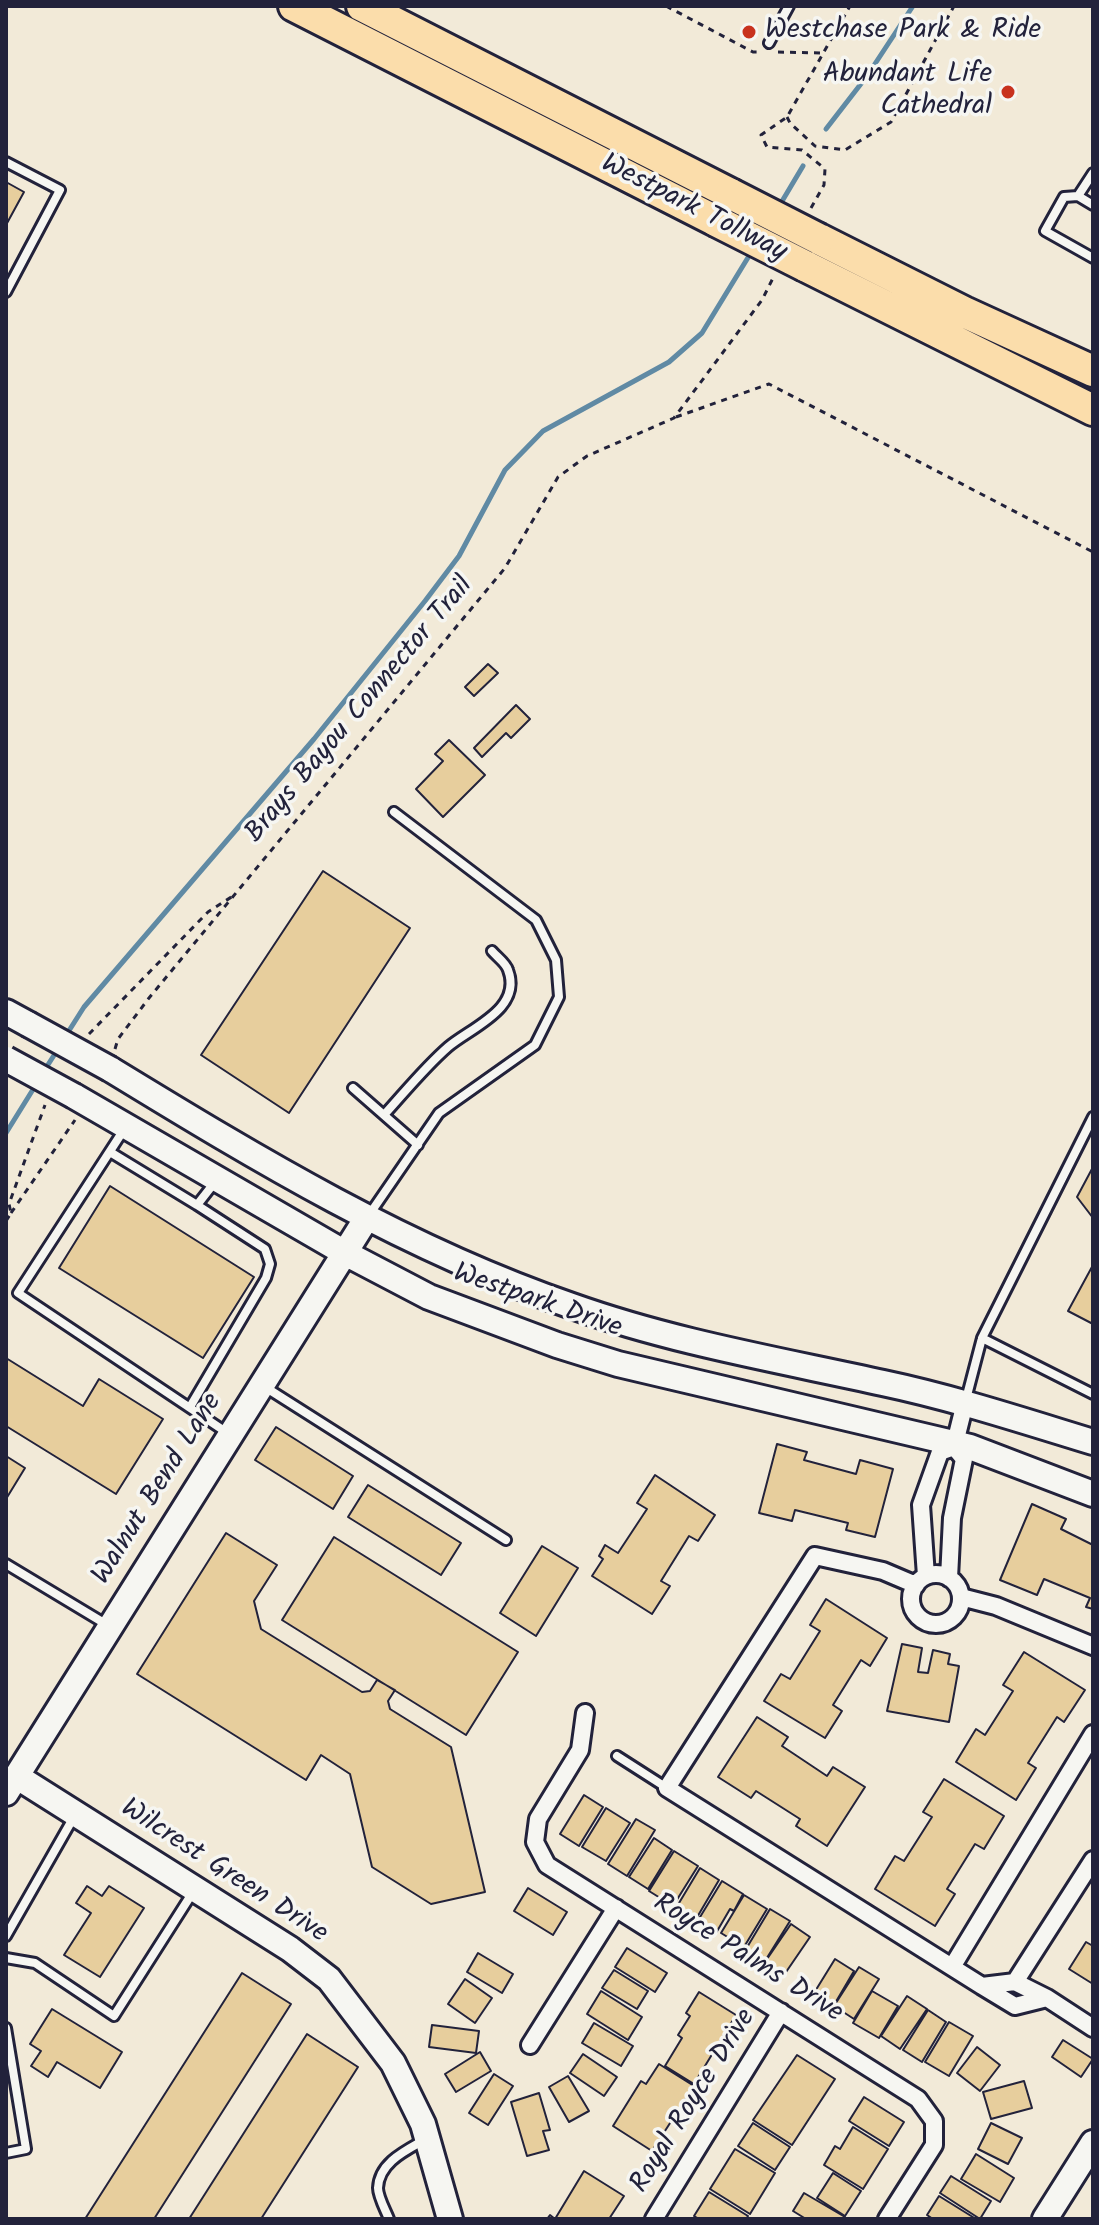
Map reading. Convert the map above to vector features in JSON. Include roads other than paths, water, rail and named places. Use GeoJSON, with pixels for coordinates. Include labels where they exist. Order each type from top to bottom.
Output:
{"type":"FeatureCollection","features":[{"type":"Feature","properties":{"kind":"highway","name":"Westpark Tollway"},"geometry":{"type":"LineString","coordinates":[[294,6],[1093,410]]}},
{"type":"Feature","properties":{"kind":"highway","name":"Westpark Tollway"},"geometry":{"type":"LineString","coordinates":[[362,6],[964,312],[1093,371]]}},
{"type":"Feature","properties":{"kind":"highway"},"geometry":{"type":"LineString","coordinates":[[394,6],[526,90]]}},
{"type":"Feature","properties":{"kind":"main road","name":"Westpark Drive"},"geometry":{"type":"LineString","coordinates":[[17,1018],[110,1069],[290,1178],[366,1219],[570,1306],[658,1334],[965,1403],[1093,1442]]}},
{"type":"Feature","properties":{"kind":"main road","name":"Westpark Drive"},"geometry":{"type":"LineString","coordinates":[[6,1059],[345,1253],[429,1297],[557,1345],[618,1364],[954,1445],[1093,1494]]}},
{"type":"Feature","properties":{"kind":"main road","name":"Walnut Bend Lane"},"geometry":{"type":"LineString","coordinates":[[11,1784],[366,1219]]}},
{"type":"Feature","properties":{"kind":"main road"},"geometry":{"type":"LineString","coordinates":[[557,1345],[570,1306]]}},
{"type":"Feature","properties":{"kind":"main road"},"geometry":{"type":"LineString","coordinates":[[751,1396],[760,1358]]}},
{"type":"Feature","properties":{"kind":"main road","name":"Wilcrest Green Drive"},"geometry":{"type":"LineString","coordinates":[[11,1784],[76,1814],[290,1949],[329,1979],[393,2063],[423,2124],[450,2219]]}},
{"type":"Feature","properties":{"kind":"main road"},"geometry":{"type":"LineString","coordinates":[[1045,2219],[1093,2143]]}},
{"type":"Feature","properties":{"kind":"street"},"geometry":{"type":"LineString","coordinates":[[965,1403],[954,1445],[940,1452],[921,1505],[921,1581],[911,1596],[920,1619],[937,1625],[953,1619],[961,1605],[961,1597],[949,1578],[942,1575],[921,1581],[815,1556],[667,1788],[1015,2006],[1047,1998]]}},
{"type":"Feature","properties":{"kind":"street"},"geometry":{"type":"LineString","coordinates":[[949,1578],[952,1518],[964,1459],[954,1445]]}},
{"type":"Feature","properties":{"kind":"street"},"geometry":{"type":"LineString","coordinates":[[961,1597],[996,1606],[1093,1646]]}},
{"type":"Feature","properties":{"kind":"street","name":"Royce Palms Drive"},"geometry":{"type":"LineString","coordinates":[[585,1713],[580,1750],[538,1819],[535,1842],[547,1865],[918,2099],[934,2121],[934,2145],[887,2219]]}},
{"type":"Feature","properties":{"kind":"street"},"geometry":{"type":"LineString","coordinates":[[952,1967],[1093,1734]]}},
{"type":"Feature","properties":{"kind":"street"},"geometry":{"type":"LineString","coordinates":[[1015,1982],[1093,1860]]}},
{"type":"Feature","properties":{"kind":"street"},"geometry":{"type":"LineString","coordinates":[[530,2045],[616,1908]]}},
{"type":"Feature","properties":{"kind":"street"},"geometry":{"type":"LineString","coordinates":[[982,1986],[1015,1982],[1047,1998],[1093,2028]]}},
{"type":"Feature","properties":{"kind":"street","name":"Royal Royce Drive"},"geometry":{"type":"LineString","coordinates":[[654,2219],[781,2012]]}},
{"type":"Feature","properties":{"kind":"lane"},"geometry":{"type":"LineString","coordinates":[[769,43],[789,6]]}},
{"type":"Feature","properties":{"kind":"lane"},"geometry":{"type":"LineString","coordinates":[[6,162],[60,190],[6,292]]}},
{"type":"Feature","properties":{"kind":"lane"},"geometry":{"type":"LineString","coordinates":[[1078,196],[1093,173]]}},
{"type":"Feature","properties":{"kind":"lane"},"geometry":{"type":"LineString","coordinates":[[1093,205],[1078,196],[1064,197],[1045,231],[1093,258]]}},
{"type":"Feature","properties":{"kind":"lane"},"geometry":{"type":"LineString","coordinates":[[366,1219],[439,1113],[535,1045],[559,997],[556,960],[536,920],[394,812]]}},
{"type":"Feature","properties":{"kind":"lane"},"geometry":{"type":"LineString","coordinates":[[384,1115],[450,1045],[497,1012],[507,997],[510,985],[508,968],[492,951]]}},
{"type":"Feature","properties":{"kind":"lane"},"geometry":{"type":"LineString","coordinates":[[353,1088],[418,1145]]}},
{"type":"Feature","properties":{"kind":"lane"},"geometry":{"type":"LineString","coordinates":[[965,1403],[982,1338],[1093,1117]]}},
{"type":"Feature","properties":{"kind":"lane"},"geometry":{"type":"LineString","coordinates":[[127,1126],[18,1293],[230,1434]]}},
{"type":"Feature","properties":{"kind":"lane"},"geometry":{"type":"LineString","coordinates":[[110,1152],[265,1249],[270,1264],[266,1278],[190,1407]]}},
{"type":"Feature","properties":{"kind":"lane"},"geometry":{"type":"LineString","coordinates":[[197,1205],[218,1179]]}},
{"type":"Feature","properties":{"kind":"lane"},"geometry":{"type":"LineString","coordinates":[[982,1338],[1093,1394]]}},
{"type":"Feature","properties":{"kind":"lane"},"geometry":{"type":"LineString","coordinates":[[261,1384],[506,1540]]}},
{"type":"Feature","properties":{"kind":"lane"},"geometry":{"type":"LineString","coordinates":[[6,1564],[109,1627]]}},
{"type":"Feature","properties":{"kind":"lane"},"geometry":{"type":"LineString","coordinates":[[617,1756],[667,1788]]}},
{"type":"Feature","properties":{"kind":"lane"},"geometry":{"type":"LineString","coordinates":[[6,1936],[76,1814]]}},
{"type":"Feature","properties":{"kind":"lane"},"geometry":{"type":"LineString","coordinates":[[6,1958],[35,1963],[114,2016],[194,1889]]}},
{"type":"Feature","properties":{"kind":"lane"},"geometry":{"type":"LineString","coordinates":[[6,2028],[26,2149],[6,2153]]}},
{"type":"Feature","properties":{"kind":"lane"},"geometry":{"type":"LineString","coordinates":[[389,2219],[377,2190],[382,2174],[396,2155],[427,2139]]}},
{"type":"Feature","properties":{"kind":"waterway"},"geometry":{"type":"LineString","coordinates":[[826,129],[867,76],[913,6]]}},
{"type":"Feature","properties":{"kind":"waterway"},"geometry":{"type":"LineString","coordinates":[[778,208],[803,166]]}},
{"type":"Feature","properties":{"kind":"waterway"},"geometry":{"type":"LineString","coordinates":[[65,1037],[84,1007],[314,739],[425,601],[459,556],[505,470],[543,431],[669,362],[702,333],[752,251]]}},
{"type":"Feature","properties":{"kind":"waterway"},"geometry":{"type":"LineString","coordinates":[[44,1071],[58,1049]]}},
{"type":"Feature","properties":{"kind":"waterway"},"geometry":{"type":"LineString","coordinates":[[6,1133],[37,1083]]}},
{"type":"Feature","properties":{"kind":"place","name":"Westchase Park & Ride"},"geometry":{"type":"Point","coordinates":[749,32]}},
{"type":"Feature","properties":{"kind":"place","name":"Abundant Life Cathedral"},"geometry":{"type":"Point","coordinates":[1008,92]}}]}
